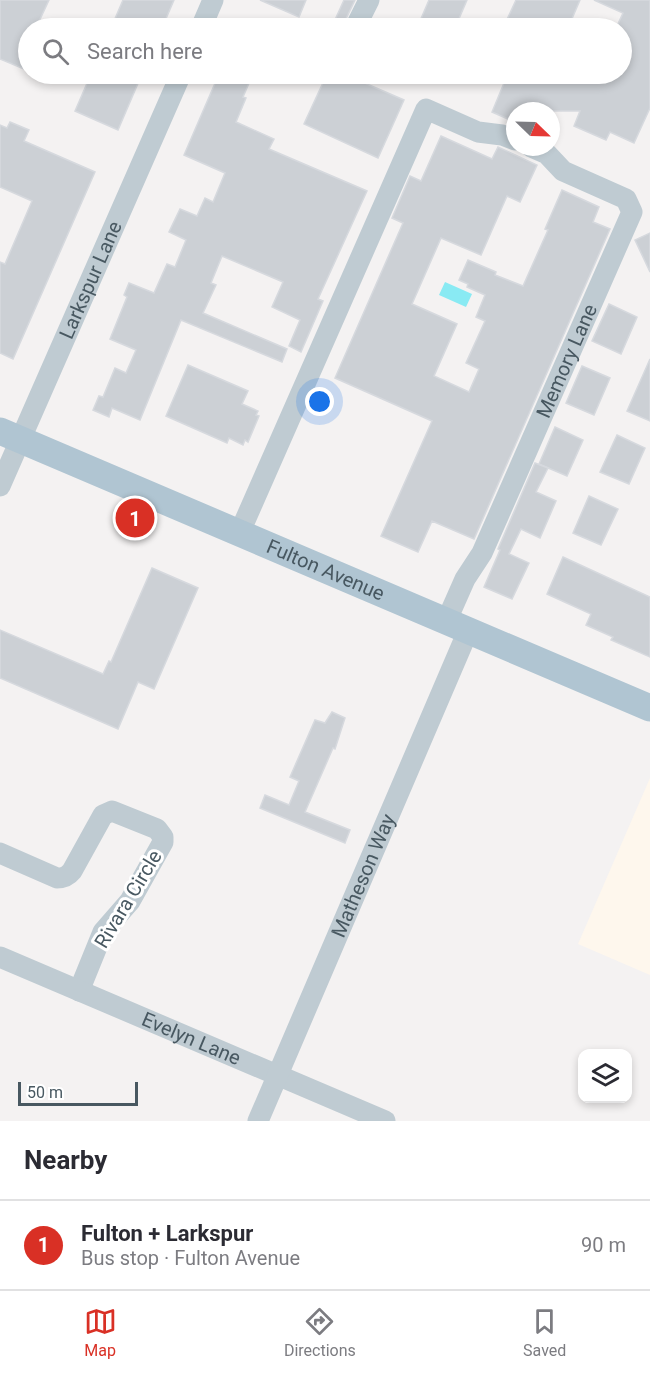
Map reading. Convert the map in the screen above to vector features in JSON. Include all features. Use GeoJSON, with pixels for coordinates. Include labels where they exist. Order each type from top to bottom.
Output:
{"type":"FeatureCollection","features":[{"type":"Feature","properties":{"kind":"main road","name":"Fulton Avenue"},"geometry":{"type":"LineString","coordinates":[[10,435],[650,708]]}},
{"type":"Feature","properties":{"kind":"street"},"geometry":{"type":"LineString","coordinates":[[205,18],[213,0]]}},
{"type":"Feature","properties":{"kind":"street"},"geometry":{"type":"LineString","coordinates":[[361,18],[369,0]]}},
{"type":"Feature","properties":{"kind":"street","name":"Larkspur Lane"},"geometry":{"type":"LineString","coordinates":[[0,486],[10,435],[176,84]]}},
{"type":"Feature","properties":{"kind":"street"},"geometry":{"type":"LineString","coordinates":[[239,534],[426,109],[478,132],[506,137]]}},
{"type":"Feature","properties":{"kind":"street","name":"Memory Lane"},"geometry":{"type":"LineString","coordinates":[[457,626],[465,579],[482,553],[632,212],[626,199],[563,171],[549,156]]}},
{"type":"Feature","properties":{"kind":"street","name":"Matheson Way"},"geometry":{"type":"LineString","coordinates":[[258,1121],[457,626]]}},
{"type":"Feature","properties":{"kind":"street","name":"Rivara Circle"},"geometry":{"type":"LineString","coordinates":[[0,853],[57,878],[62,878],[72,871],[103,815],[107,812],[112,811],[161,832],[163,842],[130,901],[104,932],[79,991]]}},
{"type":"Feature","properties":{"kind":"street","name":"Evelyn Lane"},"geometry":{"type":"LineString","coordinates":[[0,957],[385,1121]]}},
{"type":"Feature","properties":{"kind":"shaded area"},"geometry":{"type":"Polygon","coordinates":[[[650,778],[650,975],[578,944],[650,778]]]}},
{"type":"Feature","properties":{"kind":"water"},"geometry":{"type":"Polygon","coordinates":[[[445,282],[472,294],[466,307],[439,295],[445,282]]]}},
{"type":"Feature","properties":{"kind":"building"},"geometry":{"type":"Polygon","coordinates":[[[0,0],[49,0],[41,18],[18,18],[18,66],[0,59],[0,0]]]}},
{"type":"Feature","properties":{"kind":"building"},"geometry":{"type":"Polygon","coordinates":[[[123,0],[174,0],[166,18],[115,18],[123,0]]]}},
{"type":"Feature","properties":{"kind":"building"},"geometry":{"type":"Polygon","coordinates":[[[260,0],[306,0],[299,17],[260,0]]]}},
{"type":"Feature","properties":{"kind":"building"},"geometry":{"type":"Polygon","coordinates":[[[344,0],[355,0],[346,18],[336,18],[344,0]]]}},
{"type":"Feature","properties":{"kind":"building"},"geometry":{"type":"Polygon","coordinates":[[[429,0],[467,0],[459,18],[421,18],[429,0]]]}},
{"type":"Feature","properties":{"kind":"building"},"geometry":{"type":"Polygon","coordinates":[[[516,0],[580,0],[572,18],[508,18],[516,0]]]}},
{"type":"Feature","properties":{"kind":"building"},"geometry":{"type":"Polygon","coordinates":[[[594,0],[650,0],[650,108],[634,143],[610,132],[606,140],[574,126],[580,111],[560,111],[560,102],[506,102],[506,118],[492,112],[504,84],[632,84],[632,18],[621,18],[623,13],[594,0]]]}},
{"type":"Feature","properties":{"kind":"building"},"geometry":{"type":"Polygon","coordinates":[[[87,84],[138,84],[118,130],[75,111],[87,84]]]}},
{"type":"Feature","properties":{"kind":"building"},"geometry":{"type":"Polygon","coordinates":[[[215,84],[249,84],[243,97],[246,98],[236,122],[274,139],[269,149],[367,191],[318,299],[323,301],[301,352],[289,346],[300,320],[272,307],[283,282],[222,256],[211,283],[216,285],[203,313],[287,349],[282,362],[181,320],[140,420],[112,408],[109,417],[93,410],[99,396],[103,397],[115,368],[126,373],[136,350],[110,339],[127,297],[124,295],[129,283],[154,293],[167,264],[175,267],[186,240],[169,232],[180,209],[197,216],[205,198],[213,202],[225,173],[184,155],[215,84]]]}},
{"type":"Feature","properties":{"kind":"building"},"geometry":{"type":"Polygon","coordinates":[[[322,84],[367,84],[404,100],[378,158],[304,124],[322,84]]]}},
{"type":"Feature","properties":{"kind":"building"},"geometry":{"type":"Polygon","coordinates":[[[10,122],[29,130],[24,141],[95,172],[13,359],[0,353],[0,262],[5,264],[32,201],[0,187],[0,125],[7,128],[10,122]]]}},
{"type":"Feature","properties":{"kind":"building"},"geometry":{"type":"Polygon","coordinates":[[[441,136],[492,159],[498,147],[506,151],[506,156],[518,156],[537,165],[520,202],[507,196],[481,255],[441,238],[412,304],[457,324],[434,376],[469,392],[479,369],[466,363],[485,321],[476,317],[485,295],[467,287],[468,284],[459,280],[468,260],[496,272],[495,275],[523,286],[548,230],[545,229],[562,190],[599,207],[593,222],[610,229],[474,539],[432,521],[418,552],[381,536],[432,421],[335,378],[403,223],[392,218],[410,176],[421,181],[441,136]]]}},
{"type":"Feature","properties":{"kind":"building"},"geometry":{"type":"Polygon","coordinates":[[[650,233],[650,272],[635,240],[650,233]]]}},
{"type":"Feature","properties":{"kind":"building"},"geometry":{"type":"Polygon","coordinates":[[[609,304],[637,317],[621,354],[592,341],[609,304]]]}},
{"type":"Feature","properties":{"kind":"building"},"geometry":{"type":"Polygon","coordinates":[[[650,359],[650,421],[627,411],[650,359]]]}},
{"type":"Feature","properties":{"kind":"building"},"geometry":{"type":"Polygon","coordinates":[[[188,365],[248,391],[242,404],[258,411],[256,415],[259,416],[248,442],[245,440],[243,445],[229,438],[227,443],[166,416],[188,365]]]}},
{"type":"Feature","properties":{"kind":"building"},"geometry":{"type":"Polygon","coordinates":[[[582,366],[610,378],[594,415],[566,403],[582,366]]]}},
{"type":"Feature","properties":{"kind":"building"},"geometry":{"type":"Polygon","coordinates":[[[555,427],[583,440],[567,476],[539,464],[555,427]]]}},
{"type":"Feature","properties":{"kind":"building"},"geometry":{"type":"Polygon","coordinates":[[[617,435],[645,448],[629,484],[600,472],[617,435]]]}},
{"type":"Feature","properties":{"kind":"building"},"geometry":{"type":"Polygon","coordinates":[[[535,463],[548,468],[536,492],[556,501],[540,538],[521,529],[509,554],[529,563],[512,599],[484,587],[535,463]]]}},
{"type":"Feature","properties":{"kind":"building"},"geometry":{"type":"Polygon","coordinates":[[[589,496],[618,509],[601,545],[573,533],[589,496]]]}},
{"type":"Feature","properties":{"kind":"building"},"geometry":{"type":"Polygon","coordinates":[[[563,557],[650,597],[650,657],[611,640],[613,637],[586,625],[591,614],[547,594],[563,557]]]}},
{"type":"Feature","properties":{"kind":"building"},"geometry":{"type":"Polygon","coordinates":[[[152,568],[198,588],[154,689],[138,682],[118,729],[0,678],[0,630],[103,674],[109,661],[111,662],[152,568]]]}},
{"type":"Feature","properties":{"kind":"building"},"geometry":{"type":"Polygon","coordinates":[[[332,712],[345,718],[335,749],[333,748],[305,812],[350,830],[345,843],[260,808],[265,795],[289,805],[299,781],[290,777],[315,720],[325,723],[332,712]]]}},
{"type":"Feature","properties":{"kind":"place","name":"Fulton + Larkspur"},"geometry":{"type":"Point","coordinates":[135,518]}}]}
